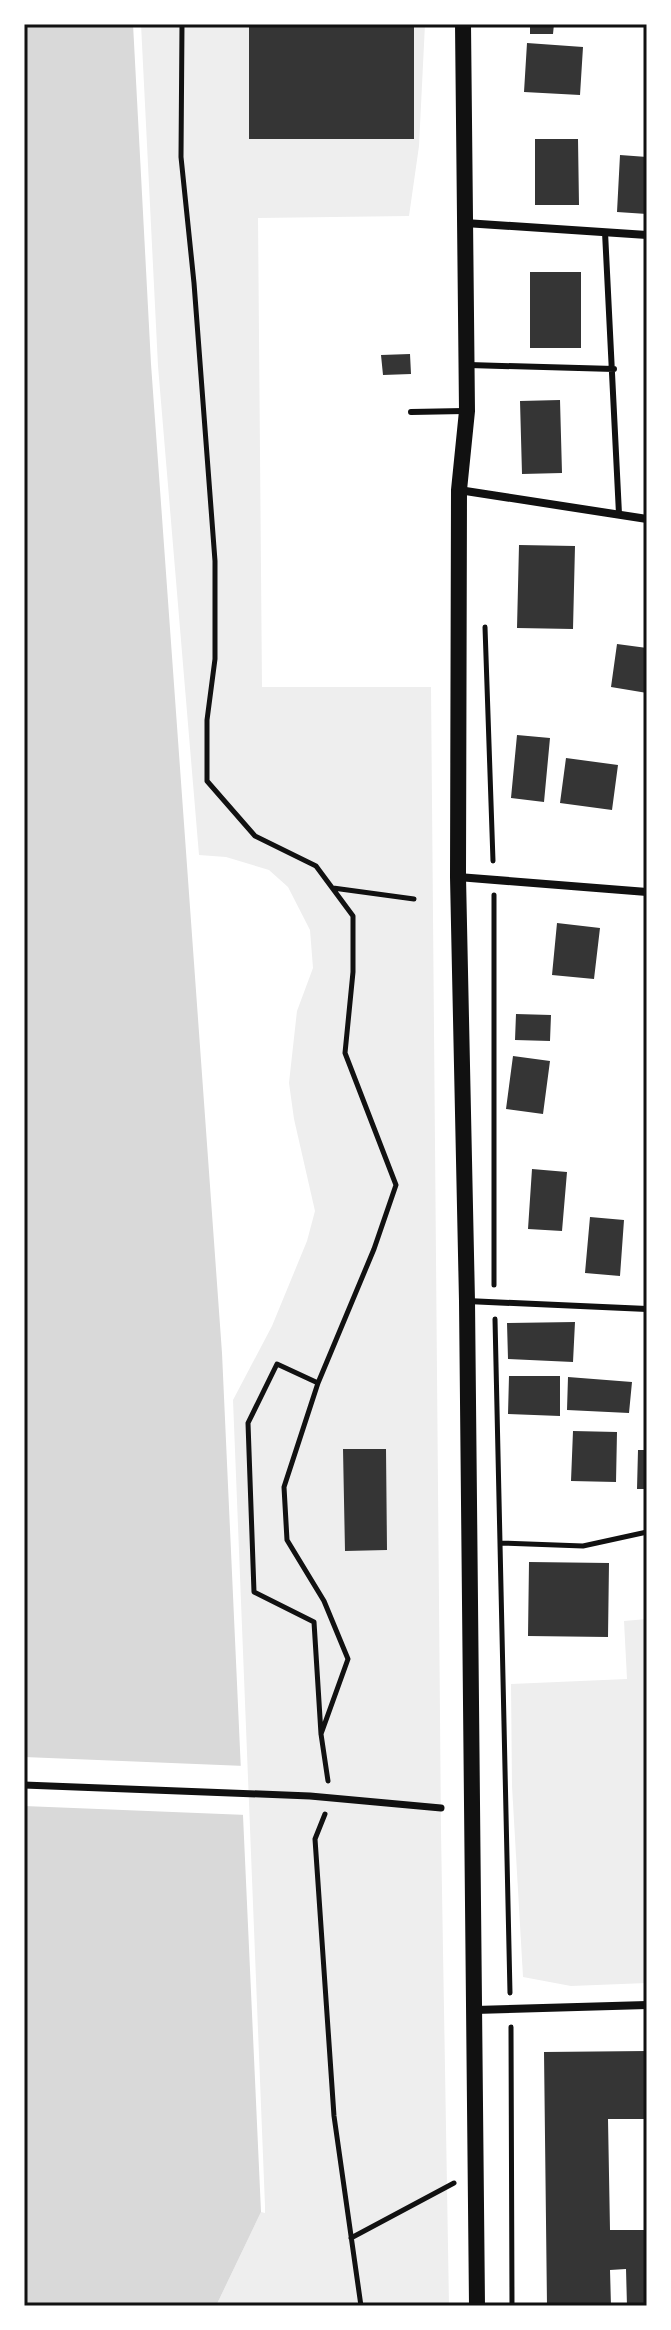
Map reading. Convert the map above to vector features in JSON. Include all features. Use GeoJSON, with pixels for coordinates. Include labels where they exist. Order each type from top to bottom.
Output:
{"type":"FeatureCollection","features":[{"type":"Feature","properties":{"kind":"main road"},"geometry":{"type":"LineString","coordinates":[[463,24],[467,411],[459,490],[458,877],[467,1301],[477,2306]]}},
{"type":"Feature","properties":{"kind":"street"},"geometry":{"type":"LineString","coordinates":[[464,223],[647,235]]}},
{"type":"Feature","properties":{"kind":"street"},"geometry":{"type":"LineString","coordinates":[[459,490],[647,519]]}},
{"type":"Feature","properties":{"kind":"street"},"geometry":{"type":"LineString","coordinates":[[458,877],[647,892]]}},
{"type":"Feature","properties":{"kind":"street"},"geometry":{"type":"LineString","coordinates":[[24,1785],[310,1796],[441,1808]]}},
{"type":"Feature","properties":{"kind":"street"},"geometry":{"type":"LineString","coordinates":[[475,2010],[647,2005]]}},
{"type":"Feature","properties":{"kind":"lane"},"geometry":{"type":"LineString","coordinates":[[605,232],[619,514]]}},
{"type":"Feature","properties":{"kind":"lane"},"geometry":{"type":"LineString","coordinates":[[466,365],[614,369]]}},
{"type":"Feature","properties":{"kind":"lane"},"geometry":{"type":"LineString","coordinates":[[411,412],[467,411]]}},
{"type":"Feature","properties":{"kind":"lane"},"geometry":{"type":"LineString","coordinates":[[467,1301],[647,1309]]}},
{"type":"Feature","properties":{"kind":"path"},"geometry":{"type":"LineString","coordinates":[[182,24],[181,157],[215,561],[215,659],[207,720],[207,781],[255,836],[316,866],[353,916],[353,972],[345,1053],[396,1185],[374,1249],[318,1383],[284,1487],[287,1540],[324,1601],[348,1659],[321,1734]]}},
{"type":"Feature","properties":{"kind":"path"},"geometry":{"type":"LineString","coordinates":[[493,880],[494,1302],[510,2009],[512,2306]]}},
{"type":"Feature","properties":{"kind":"path"},"geometry":{"type":"LineString","coordinates":[[333,888],[414,899]]}},
{"type":"Feature","properties":{"kind":"path"},"geometry":{"type":"LineString","coordinates":[[318,1383],[277,1364],[248,1423],[254,1592],[314,1622],[321,1734],[331,1798]]}},
{"type":"Feature","properties":{"kind":"path"},"geometry":{"type":"LineString","coordinates":[[501,1543],[583,1546],[647,1532]]}},
{"type":"Feature","properties":{"kind":"path"},"geometry":{"type":"LineString","coordinates":[[315,1839],[334,2116],[361,2306]]}},
{"type":"Feature","properties":{"kind":"path"},"geometry":{"type":"LineString","coordinates":[[351,2238],[455,2182]]}},
{"type":"Feature","properties":{"kind":"shaded area"},"geometry":{"type":"Polygon","coordinates":[[[24,24],[133,24],[151,364],[222,1353],[261,2212],[216,2306],[24,2306],[24,24]]]}},
{"type":"Feature","properties":{"kind":"shaded area"},"geometry":{"type":"Polygon","coordinates":[[[141,24],[425,24],[419,146],[409,216],[258,218],[262,687],[431,687],[441,1831],[449,2306],[216,2306],[261,2212],[265,2213],[233,1400],[272,1326],[307,1241],[315,1211],[289,1083],[297,1011],[313,968],[310,930],[288,887],[269,870],[226,857],[199,855],[158,366],[141,24]]]}},
{"type":"Feature","properties":{"kind":"shaded area"},"geometry":{"type":"Polygon","coordinates":[[[647,1619],[647,1983],[571,1986],[523,1977],[512,1786],[511,1684],[627,1679],[624,1621],[647,1619]]]}},
{"type":"Feature","properties":{"kind":"pier"},"geometry":{"type":"Polygon","coordinates":[[[24,1757],[245,1766],[247,1815],[24,1806],[24,1757]]]}},
{"type":"Feature","properties":{"kind":"building"},"geometry":{"type":"Polygon","coordinates":[[[249,24],[414,24],[414,139],[249,139],[249,24]]]}},
{"type":"Feature","properties":{"kind":"building"},"geometry":{"type":"Polygon","coordinates":[[[530,24],[554,24],[553,34],[530,34],[530,24]]]}},
{"type":"Feature","properties":{"kind":"building"},"geometry":{"type":"Polygon","coordinates":[[[527,43],[583,47],[580,95],[524,92],[527,43]]]}},
{"type":"Feature","properties":{"kind":"building"},"geometry":{"type":"Polygon","coordinates":[[[535,139],[578,139],[579,205],[535,205],[535,139]]]}},
{"type":"Feature","properties":{"kind":"building"},"geometry":{"type":"Polygon","coordinates":[[[620,155],[647,157],[647,214],[617,212],[620,155]]]}},
{"type":"Feature","properties":{"kind":"building"},"geometry":{"type":"Polygon","coordinates":[[[530,272],[581,272],[581,348],[530,348],[530,272]]]}},
{"type":"Feature","properties":{"kind":"building"},"geometry":{"type":"Polygon","coordinates":[[[410,354],[411,374],[383,375],[381,355],[410,354]]]}},
{"type":"Feature","properties":{"kind":"building"},"geometry":{"type":"Polygon","coordinates":[[[560,400],[562,473],[522,474],[520,401],[560,400]]]}},
{"type":"Feature","properties":{"kind":"building"},"geometry":{"type":"Polygon","coordinates":[[[519,545],[575,546],[573,629],[517,628],[519,545]]]}},
{"type":"Feature","properties":{"kind":"building"},"geometry":{"type":"Polygon","coordinates":[[[617,644],[647,648],[647,693],[611,687],[617,644]]]}},
{"type":"Feature","properties":{"kind":"building"},"geometry":{"type":"Polygon","coordinates":[[[517,735],[550,738],[544,802],[511,798],[517,735]]]}},
{"type":"Feature","properties":{"kind":"building"},"geometry":{"type":"Polygon","coordinates":[[[566,758],[618,765],[612,810],[560,803],[566,758]]]}},
{"type":"Feature","properties":{"kind":"building"},"geometry":{"type":"Polygon","coordinates":[[[557,923],[600,928],[594,979],[552,975],[557,923]]]}},
{"type":"Feature","properties":{"kind":"building"},"geometry":{"type":"Polygon","coordinates":[[[516,1014],[551,1015],[550,1041],[515,1040],[516,1014]]]}},
{"type":"Feature","properties":{"kind":"building"},"geometry":{"type":"Polygon","coordinates":[[[513,1056],[550,1061],[543,1114],[506,1109],[513,1056]]]}},
{"type":"Feature","properties":{"kind":"building"},"geometry":{"type":"Polygon","coordinates":[[[532,1169],[567,1172],[562,1231],[528,1229],[532,1169]]]}},
{"type":"Feature","properties":{"kind":"building"},"geometry":{"type":"Polygon","coordinates":[[[590,1217],[624,1220],[620,1276],[585,1273],[590,1217]]]}},
{"type":"Feature","properties":{"kind":"building"},"geometry":{"type":"Polygon","coordinates":[[[575,1322],[573,1362],[508,1359],[507,1323],[575,1322]]]}},
{"type":"Feature","properties":{"kind":"building"},"geometry":{"type":"Polygon","coordinates":[[[509,1376],[560,1376],[560,1416],[508,1414],[509,1376]]]}},
{"type":"Feature","properties":{"kind":"building"},"geometry":{"type":"Polygon","coordinates":[[[568,1377],[632,1382],[629,1413],[567,1410],[568,1377]]]}},
{"type":"Feature","properties":{"kind":"building"},"geometry":{"type":"Polygon","coordinates":[[[573,1431],[617,1432],[616,1482],[571,1481],[573,1431]]]}},
{"type":"Feature","properties":{"kind":"building"},"geometry":{"type":"Polygon","coordinates":[[[343,1449],[386,1449],[387,1550],[345,1551],[343,1449]]]}},
{"type":"Feature","properties":{"kind":"building"},"geometry":{"type":"Polygon","coordinates":[[[638,1450],[647,1450],[647,1489],[637,1489],[638,1450]]]}},
{"type":"Feature","properties":{"kind":"building"},"geometry":{"type":"Polygon","coordinates":[[[529,1562],[609,1563],[608,1637],[528,1636],[529,1562]]]}},
{"type":"Feature","properties":{"kind":"building"},"geometry":{"type":"Polygon","coordinates":[[[647,2051],[647,2119],[608,2119],[610,2230],[647,2230],[647,2306],[627,2306],[626,2269],[610,2270],[611,2306],[547,2306],[544,2052],[647,2051]]]}}]}
